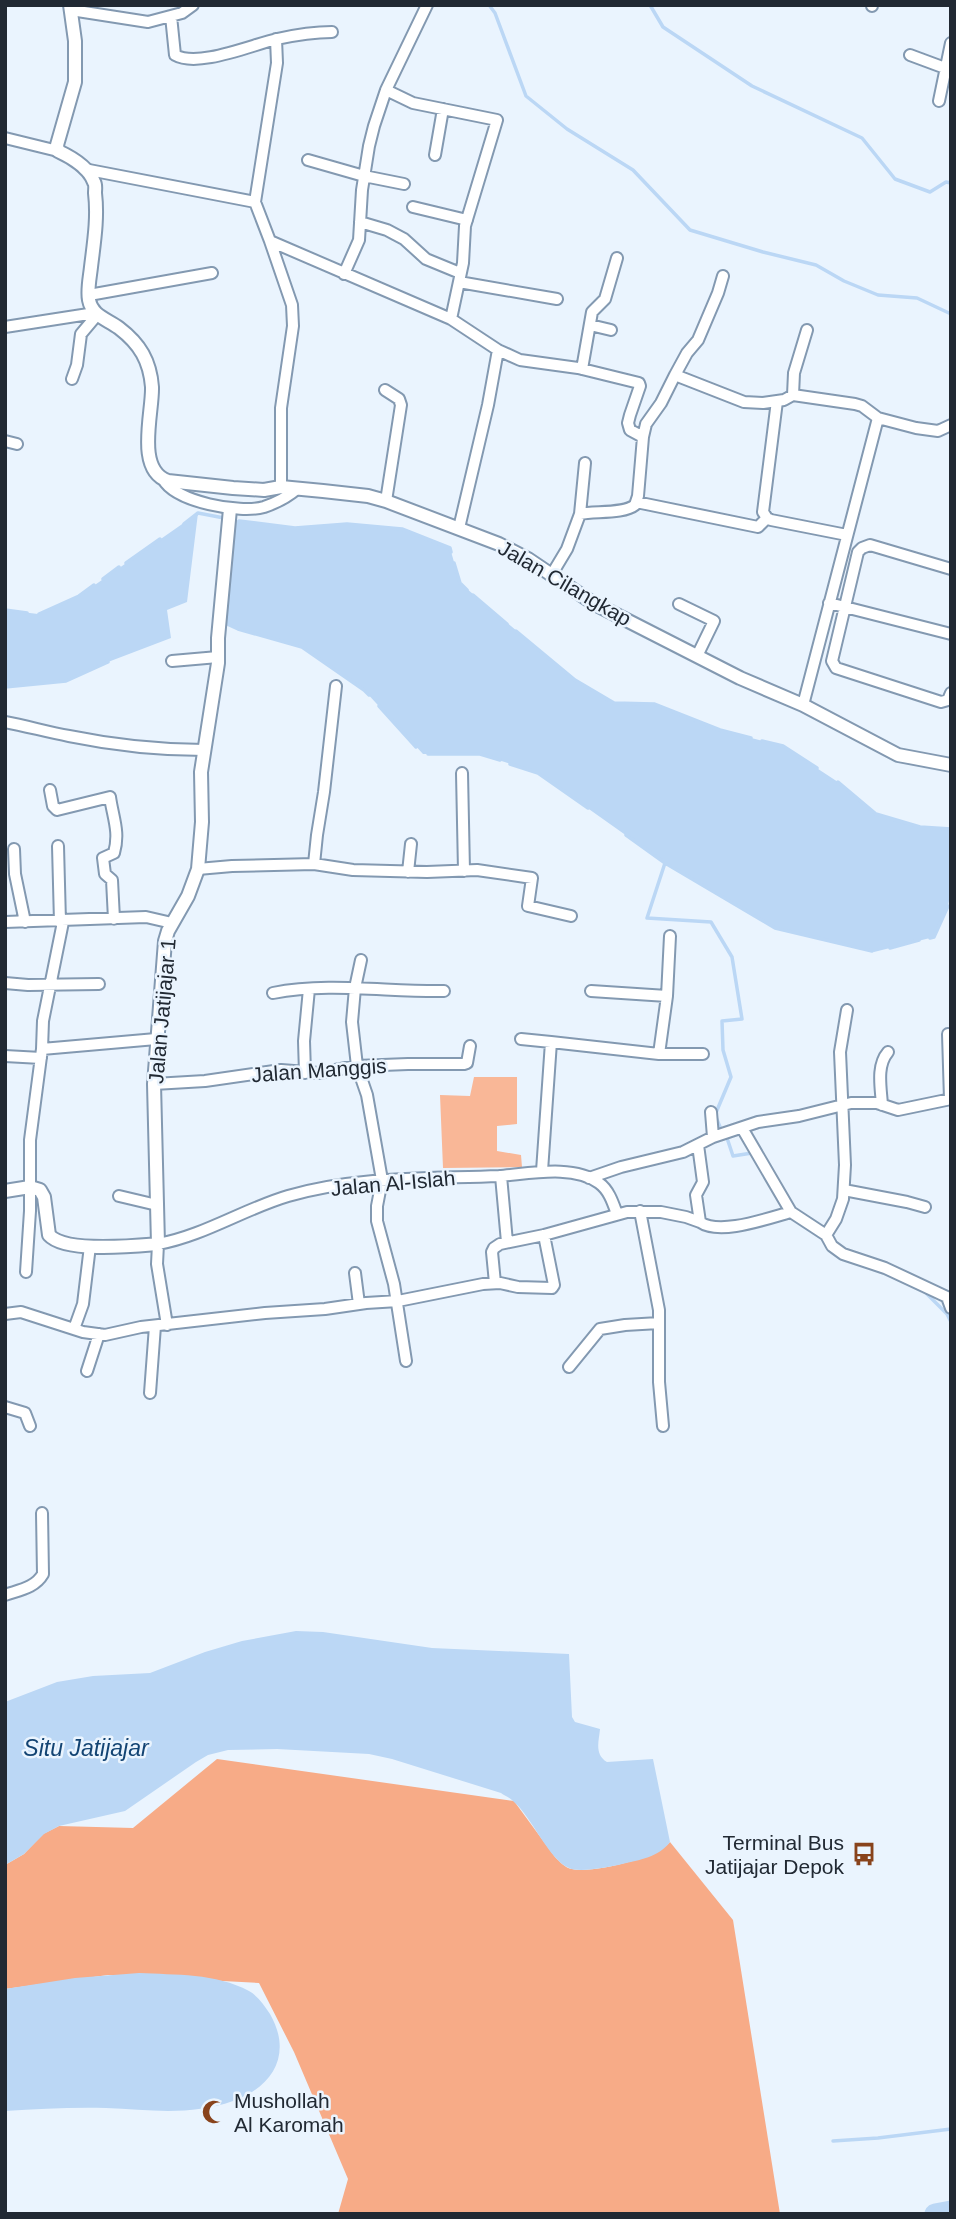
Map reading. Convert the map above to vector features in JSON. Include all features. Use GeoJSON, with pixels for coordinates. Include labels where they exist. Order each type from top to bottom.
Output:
{"type":"FeatureCollection","features":[{"type":"Feature","properties":{"kind":"street"},"geometry":{"type":"LineString","coordinates":[[58,150],[57,145],[75,82],[75,41],[70,7],[148,22],[183,13],[193,5]]}},
{"type":"Feature","properties":{"kind":"street"},"geometry":{"type":"LineString","coordinates":[[344,274],[359,240],[369,146],[386,90],[427,5]]}},
{"type":"Feature","properties":{"kind":"street"},"geometry":{"type":"LineString","coordinates":[[171,16],[177,57],[202,59],[276,39],[315,32],[332,32]]}},
{"type":"Feature","properties":{"kind":"street"},"geometry":{"type":"LineString","coordinates":[[276,39],[277,63],[255,202],[292,305],[293,326],[281,408],[281,487]]}},
{"type":"Feature","properties":{"kind":"street"},"geometry":{"type":"LineString","coordinates":[[939,101],[951,43]]}},
{"type":"Feature","properties":{"kind":"street"},"geometry":{"type":"LineString","coordinates":[[911,55],[946,68]]}},
{"type":"Feature","properties":{"kind":"street"},"geometry":{"type":"LineString","coordinates":[[386,90],[413,103],[497,120],[467,220],[450,319]]}},
{"type":"Feature","properties":{"kind":"street"},"geometry":{"type":"LineString","coordinates":[[435,155],[443,109]]}},
{"type":"Feature","properties":{"kind":"street"},"geometry":{"type":"LineString","coordinates":[[5,138],[58,150],[77,161],[94,182],[98,217],[89,303],[96,314],[120,329],[145,356],[151,373],[148,439],[151,463],[171,491],[229,516],[264,507],[298,488]]}},
{"type":"Feature","properties":{"kind":"street"},"geometry":{"type":"LineString","coordinates":[[308,160],[404,184]]}},
{"type":"Feature","properties":{"kind":"street"},"geometry":{"type":"LineString","coordinates":[[84,169],[255,202]]}},
{"type":"Feature","properties":{"kind":"street"},"geometry":{"type":"LineString","coordinates":[[413,207],[467,220]]}},
{"type":"Feature","properties":{"kind":"street"},"geometry":{"type":"LineString","coordinates":[[360,222],[387,230],[404,239],[426,258],[459,277],[557,299]]}},
{"type":"Feature","properties":{"kind":"street"},"geometry":{"type":"LineString","coordinates":[[270,241],[450,319],[498,350],[520,360],[582,369],[639,383],[628,423],[631,430],[643,437]]}},
{"type":"Feature","properties":{"kind":"street"},"geometry":{"type":"LineString","coordinates":[[582,369],[592,312],[605,299],[617,258]]}},
{"type":"Feature","properties":{"kind":"street"},"geometry":{"type":"LineString","coordinates":[[89,295],[212,273]]}},
{"type":"Feature","properties":{"kind":"street"},"geometry":{"type":"LineString","coordinates":[[580,514],[630,509],[636,502],[646,424],[661,403],[687,353],[698,340],[723,276]]}},
{"type":"Feature","properties":{"kind":"street"},"geometry":{"type":"LineString","coordinates":[[5,327],[96,314]]}},
{"type":"Feature","properties":{"kind":"street"},"geometry":{"type":"LineString","coordinates":[[72,379],[77,365],[81,334],[96,314]]}},
{"type":"Feature","properties":{"kind":"street"},"geometry":{"type":"LineString","coordinates":[[590,325],[611,330]]}},
{"type":"Feature","properties":{"kind":"street"},"geometry":{"type":"LineString","coordinates":[[793,395],[794,373],[807,330]]}},
{"type":"Feature","properties":{"kind":"street"},"geometry":{"type":"LineString","coordinates":[[459,528],[498,350]]}},
{"type":"Feature","properties":{"kind":"street"},"geometry":{"type":"LineString","coordinates":[[675,375],[744,402],[763,403],[793,395],[855,404],[878,418],[926,430],[938,431],[951,425]]}},
{"type":"Feature","properties":{"kind":"street"},"geometry":{"type":"LineString","coordinates":[[385,390],[399,399],[401,405],[386,501]]}},
{"type":"Feature","properties":{"kind":"street"},"geometry":{"type":"LineString","coordinates":[[776,401],[763,512],[767,518],[847,535]]}},
{"type":"Feature","properties":{"kind":"street"},"geometry":{"type":"LineString","coordinates":[[803,705],[878,418]]}},
{"type":"Feature","properties":{"kind":"street"},"geometry":{"type":"LineString","coordinates":[[5,441],[18,444]]}},
{"type":"Feature","properties":{"kind":"street"},"geometry":{"type":"LineString","coordinates":[[552,574],[567,549],[580,514],[585,463]]}},
{"type":"Feature","properties":{"kind":"street","name":"Jalan Cilangkap"},"geometry":{"type":"LineString","coordinates":[[161,477],[233,488],[298,488],[368,496],[386,501],[499,544],[552,574],[593,603],[740,678],[803,705],[898,755],[951,765]]}},
{"type":"Feature","properties":{"kind":"street"},"geometry":{"type":"LineString","coordinates":[[636,502],[758,527],[767,518]]}},
{"type":"Feature","properties":{"kind":"street","name":"Jalan Jatijajar 1"},"geometry":{"type":"LineString","coordinates":[[158,1244],[154,1084],[165,941],[188,896],[198,869],[204,750],[214,698],[229,516]]}},
{"type":"Feature","properties":{"kind":"street"},"geometry":{"type":"LineString","coordinates":[[951,569],[870,545],[858,552],[833,659],[834,666],[941,702],[948,700],[951,693]]}},
{"type":"Feature","properties":{"kind":"street"},"geometry":{"type":"LineString","coordinates":[[829,603],[950,632]]}},
{"type":"Feature","properties":{"kind":"street"},"geometry":{"type":"LineString","coordinates":[[679,604],[714,621],[697,656]]}},
{"type":"Feature","properties":{"kind":"street"},"geometry":{"type":"LineString","coordinates":[[172,661],[218,657]]}},
{"type":"Feature","properties":{"kind":"street"},"geometry":{"type":"LineString","coordinates":[[314,864],[336,686]]}},
{"type":"Feature","properties":{"kind":"street"},"geometry":{"type":"LineString","coordinates":[[5,722],[125,745],[204,750]]}},
{"type":"Feature","properties":{"kind":"street"},"geometry":{"type":"LineString","coordinates":[[462,773],[464,871]]}},
{"type":"Feature","properties":{"kind":"street"},"geometry":{"type":"LineString","coordinates":[[50,790],[53,806],[57,810],[110,797],[117,829],[116,847],[114,853],[103,858],[105,874],[112,880],[114,919]]}},
{"type":"Feature","properties":{"kind":"street"},"geometry":{"type":"LineString","coordinates":[[408,872],[411,844]]}},
{"type":"Feature","properties":{"kind":"street"},"geometry":{"type":"LineString","coordinates":[[26,1272],[30,1140],[42,1054],[43,1021],[62,922],[58,846]]}},
{"type":"Feature","properties":{"kind":"street"},"geometry":{"type":"LineString","coordinates":[[14,849],[15,874],[25,922]]}},
{"type":"Feature","properties":{"kind":"street"},"geometry":{"type":"LineString","coordinates":[[198,869],[314,864],[353,870],[477,870],[532,878],[528,906],[571,916]]}},
{"type":"Feature","properties":{"kind":"street"},"geometry":{"type":"LineString","coordinates":[[5,922],[146,917],[173,923]]}},
{"type":"Feature","properties":{"kind":"street"},"geometry":{"type":"LineString","coordinates":[[659,1054],[667,996],[670,936]]}},
{"type":"Feature","properties":{"kind":"street"},"geometry":{"type":"LineString","coordinates":[[361,960],[352,1022],[357,1066],[367,1095],[382,1180],[377,1221],[397,1301],[407,1361]]}},
{"type":"Feature","properties":{"kind":"street"},"geometry":{"type":"LineString","coordinates":[[5,983],[99,984]]}},
{"type":"Feature","properties":{"kind":"street"},"geometry":{"type":"LineString","coordinates":[[273,993],[355,988],[403,992],[444,991]]}},
{"type":"Feature","properties":{"kind":"street"},"geometry":{"type":"LineString","coordinates":[[304,1073],[309,989]]}},
{"type":"Feature","properties":{"kind":"street"},"geometry":{"type":"LineString","coordinates":[[591,991],[667,996]]}},
{"type":"Feature","properties":{"kind":"street"},"geometry":{"type":"LineString","coordinates":[[826,1235],[836,1219],[844,1190],[840,1052],[847,1010]]}},
{"type":"Feature","properties":{"kind":"street"},"geometry":{"type":"LineString","coordinates":[[589,1178],[675,1154],[713,1137],[758,1122],[864,1102],[898,1110],[951,1099],[948,1034]]}},
{"type":"Feature","properties":{"kind":"street"},"geometry":{"type":"LineString","coordinates":[[520,1039],[659,1054],[703,1054]]}},
{"type":"Feature","properties":{"kind":"street"},"geometry":{"type":"LineString","coordinates":[[5,1056],[156,1040]]}},
{"type":"Feature","properties":{"kind":"street"},"geometry":{"type":"LineString","coordinates":[[542,1171],[551,1042]]}},
{"type":"Feature","properties":{"kind":"street","name":"Jalan Manggis"},"geometry":{"type":"LineString","coordinates":[[154,1084],[205,1081],[281,1070],[318,1073],[357,1066],[466,1064],[470,1046]]}},
{"type":"Feature","properties":{"kind":"street"},"geometry":{"type":"LineString","coordinates":[[882,1105],[882,1060],[888,1052]]}},
{"type":"Feature","properties":{"kind":"street"},"geometry":{"type":"LineString","coordinates":[[711,1112],[713,1137]]}},
{"type":"Feature","properties":{"kind":"street"},"geometry":{"type":"LineString","coordinates":[[742,1128],[791,1212],[826,1235],[832,1246],[842,1254],[885,1268],[950,1300]]}},
{"type":"Feature","properties":{"kind":"street"},"geometry":{"type":"LineString","coordinates":[[698,1145],[703,1182],[696,1195],[700,1222]]}},
{"type":"Feature","properties":{"kind":"street","name":"Jalan Al-Islah"},"geometry":{"type":"LineString","coordinates":[[158,1244],[177,1241],[233,1216],[288,1196],[352,1183],[501,1176],[542,1171],[589,1178]]}},
{"type":"Feature","properties":{"kind":"street"},"geometry":{"type":"LineString","coordinates":[[501,1176],[507,1242]]}},
{"type":"Feature","properties":{"kind":"street"},"geometry":{"type":"LineString","coordinates":[[589,1178],[599,1182],[609,1193],[617,1214]]}},
{"type":"Feature","properties":{"kind":"street"},"geometry":{"type":"LineString","coordinates":[[5,1191],[30,1187],[40,1190],[47,1230],[59,1243],[90,1246],[158,1244],[161,1326],[150,1393]]}},
{"type":"Feature","properties":{"kind":"street"},"geometry":{"type":"LineString","coordinates":[[844,1190],[925,1207]]}},
{"type":"Feature","properties":{"kind":"street"},"geometry":{"type":"LineString","coordinates":[[119,1196],[157,1205]]}},
{"type":"Feature","properties":{"kind":"street"},"geometry":{"type":"LineString","coordinates":[[639,1211],[657,1292],[663,1426]]}},
{"type":"Feature","properties":{"kind":"street"},"geometry":{"type":"LineString","coordinates":[[495,1283],[492,1252],[496,1245],[544,1235],[617,1214],[661,1212],[721,1227],[791,1212]]}},
{"type":"Feature","properties":{"kind":"street"},"geometry":{"type":"LineString","coordinates":[[5,1314],[21,1312],[99,1334],[265,1312],[397,1301],[495,1283],[552,1288],[554,1285],[544,1235]]}},
{"type":"Feature","properties":{"kind":"street"},"geometry":{"type":"LineString","coordinates":[[74,1329],[83,1304],[90,1246]]}},
{"type":"Feature","properties":{"kind":"street"},"geometry":{"type":"LineString","coordinates":[[355,1273],[359,1304]]}},
{"type":"Feature","properties":{"kind":"street"},"geometry":{"type":"LineString","coordinates":[[569,1367],[600,1329],[659,1323]]}},
{"type":"Feature","properties":{"kind":"street"},"geometry":{"type":"LineString","coordinates":[[87,1371],[99,1334]]}},
{"type":"Feature","properties":{"kind":"street"},"geometry":{"type":"LineString","coordinates":[[5,1407],[25,1413],[30,1426]]}},
{"type":"Feature","properties":{"kind":"street"},"geometry":{"type":"LineString","coordinates":[[5,1595],[33,1585],[43,1574],[42,1513]]}},
{"type":"Feature","properties":{"kind":"shaded area"},"geometry":{"type":"Polygon","coordinates":[[[474,1077],[517,1077],[517,1124],[497,1126],[497,1151],[521,1155],[522,1167],[443,1168],[440,1095],[470,1096],[474,1077]]]}},
{"type":"Feature","properties":{"kind":"shaded area"},"geometry":{"type":"Polygon","coordinates":[[[217,1759],[514,1801],[555,1857],[572,1869],[608,1867],[639,1859],[670,1842],[733,1920],[780,2214],[338,2214],[348,2179],[294,2052],[259,1983],[108,1975],[5,1989],[5,1865],[24,1854],[43,1834],[59,1826],[133,1828],[217,1759]]]}},
{"type":"Feature","properties":{"kind":"water"},"geometry":{"type":"Polygon","coordinates":[[[198,513],[187,602],[167,610],[171,638],[66,681],[5,687],[5,610],[38,614],[79,596],[198,513]]]}},
{"type":"Feature","properties":{"kind":"water"},"geometry":{"type":"Polygon","coordinates":[[[236,520],[295,528],[347,524],[402,529],[450,548],[460,583],[575,680],[614,703],[654,704],[720,730],[783,746],[838,782],[876,814],[920,827],[951,829],[951,892],[947,910],[934,937],[874,952],[775,928],[665,863],[538,773],[480,754],[423,754],[364,690],[302,648],[226,624],[224,606],[236,520]]]}},
{"type":"Feature","properties":{"kind":"water","name":"Situ Jatijajar"},"geometry":{"type":"Polygon","coordinates":[[[296,1631],[323,1632],[432,1648],[569,1654],[572,1717],[575,1722],[600,1729],[599,1751],[607,1762],[653,1759],[670,1842],[660,1851],[642,1859],[587,1870],[569,1868],[554,1856],[521,1809],[501,1793],[369,1754],[277,1749],[228,1750],[208,1755],[196,1762],[125,1811],[59,1826],[44,1834],[24,1854],[5,1865],[5,1702],[57,1682],[93,1676],[150,1673],[242,1641],[296,1631]]]}},
{"type":"Feature","properties":{"kind":"water"},"geometry":{"type":"Polygon","coordinates":[[[139,1973],[209,1978],[236,1985],[255,1995],[270,2014],[280,2043],[275,2067],[268,2078],[247,2095],[202,2109],[170,2111],[81,2108],[5,2111],[5,1989],[75,1978],[139,1973]]]}},
{"type":"Feature","properties":{"kind":"waterway"},"geometry":{"type":"LineString","coordinates":[[489,5],[495,13],[526,96],[567,129],[633,170],[690,230],[816,265],[844,281],[878,295],[917,298],[951,314]]}},
{"type":"Feature","properties":{"kind":"waterway"},"geometry":{"type":"LineString","coordinates":[[650,5],[663,27],[752,86],[862,138],[895,179],[930,192],[946,182],[951,183]]}},
{"type":"Feature","properties":{"kind":"waterway"},"geometry":{"type":"LineString","coordinates":[[184,524],[198,513],[224,518]]}},
{"type":"Feature","properties":{"kind":"waterway"},"geometry":{"type":"LineString","coordinates":[[239,521],[295,528],[347,524],[402,529],[450,548],[451,552]]}},
{"type":"Feature","properties":{"kind":"waterway"},"geometry":{"type":"LineString","coordinates":[[126,563],[160,539]]}},
{"type":"Feature","properties":{"kind":"waterway"},"geometry":{"type":"LineString","coordinates":[[454,563],[460,583],[467,590]]}},
{"type":"Feature","properties":{"kind":"waterway"},"geometry":{"type":"LineString","coordinates":[[103,579],[119,567]]}},
{"type":"Feature","properties":{"kind":"waterway"},"geometry":{"type":"LineString","coordinates":[[39,614],[79,596],[94,585]]}},
{"type":"Feature","properties":{"kind":"waterway"},"geometry":{"type":"LineString","coordinates":[[473,595],[507,624]]}},
{"type":"Feature","properties":{"kind":"waterway"},"geometry":{"type":"LineString","coordinates":[[5,610],[27,613]]}},
{"type":"Feature","properties":{"kind":"waterway"},"geometry":{"type":"LineString","coordinates":[[225,623],[302,647],[369,695]]}},
{"type":"Feature","properties":{"kind":"waterway"},"geometry":{"type":"LineString","coordinates":[[516,631],[575,680],[614,703],[654,704],[720,730],[751,738]]}},
{"type":"Feature","properties":{"kind":"waterway"},"geometry":{"type":"LineString","coordinates":[[5,687],[66,681],[108,662],[107,659]]}},
{"type":"Feature","properties":{"kind":"waterway"},"geometry":{"type":"LineString","coordinates":[[379,706],[416,747]]}},
{"type":"Feature","properties":{"kind":"waterway"},"geometry":{"type":"LineString","coordinates":[[762,741],[783,746],[817,768]]}},
{"type":"Feature","properties":{"kind":"waterway"},"geometry":{"type":"LineString","coordinates":[[428,754],[480,754],[500,760]]}},
{"type":"Feature","properties":{"kind":"waterway"},"geometry":{"type":"LineString","coordinates":[[510,764],[538,773],[588,808]]}},
{"type":"Feature","properties":{"kind":"waterway"},"geometry":{"type":"LineString","coordinates":[[838,782],[876,814],[920,827],[951,829]]}},
{"type":"Feature","properties":{"kind":"waterway"},"geometry":{"type":"LineString","coordinates":[[626,835],[665,863],[775,928],[872,951]]}},
{"type":"Feature","properties":{"kind":"waterway"},"geometry":{"type":"LineString","coordinates":[[665,863],[647,918],[711,922],[732,957],[742,1019],[722,1021],[723,1050],[731,1077],[715,1115],[720,1127]]}},
{"type":"Feature","properties":{"kind":"waterway"},"geometry":{"type":"LineString","coordinates":[[930,938],[934,937],[948,906]]}},
{"type":"Feature","properties":{"kind":"waterway"},"geometry":{"type":"LineString","coordinates":[[890,948],[919,940]]}},
{"type":"Feature","properties":{"kind":"waterway"},"geometry":{"type":"LineString","coordinates":[[727,1138],[733,1156],[753,1155]]}},
{"type":"Feature","properties":{"kind":"waterway"},"geometry":{"type":"LineString","coordinates":[[925,1292],[947,1314],[951,1322]]}},
{"type":"Feature","properties":{"kind":"waterway"},"geometry":{"type":"LineString","coordinates":[[833,2141],[951,2129]]}},
{"type":"Feature","properties":{"kind":"waterway"},"geometry":{"type":"LineString","coordinates":[[935,2214],[951,2211]]}},
{"type":"Feature","properties":{"kind":"place","name":"Terminal Bus Jatijajar Depok"},"geometry":{"type":"Point","coordinates":[864,1854]}},
{"type":"Feature","properties":{"kind":"place","name":"Mushollah Al Karomah"},"geometry":{"type":"Point","coordinates":[214,2112]}}]}
